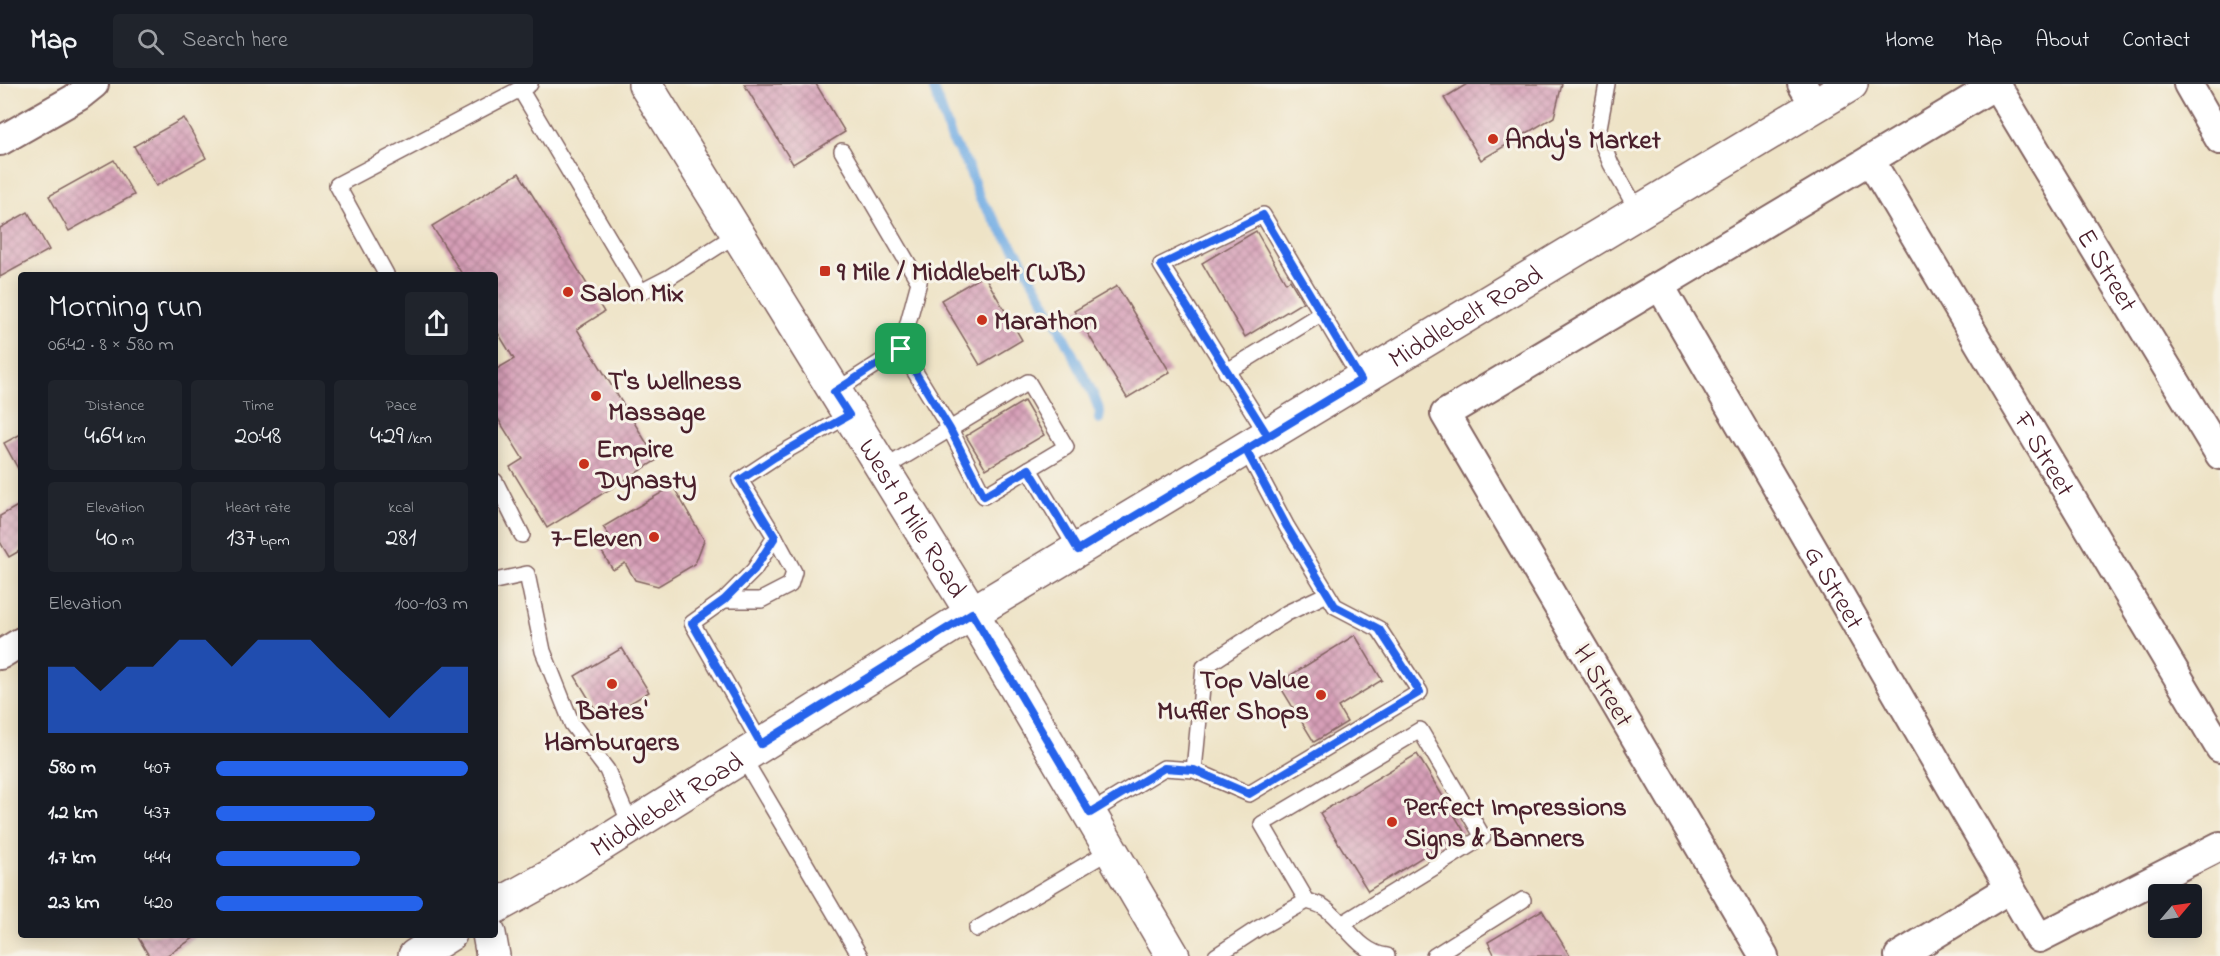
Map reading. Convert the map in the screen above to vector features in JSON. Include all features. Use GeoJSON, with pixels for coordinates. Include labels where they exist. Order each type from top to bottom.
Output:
{"type":"FeatureCollection","features":[{"type":"Feature","properties":{"kind":"street"},"geometry":{"type":"LineString","coordinates":[[0,141],[78,96],[94,84]]}},
{"type":"Feature","properties":{"kind":"street","name":"West 9 Mile Road"},"geometry":{"type":"LineString","coordinates":[[645,84],[972,613],[1173,956]]}},
{"type":"Feature","properties":{"kind":"street","name":"Middlebelt Road"},"geometry":{"type":"LineString","coordinates":[[498,905],[553,875],[972,613],[1639,213],[1809,95],[1851,84]]}},
{"type":"Feature","properties":{"kind":"street"},"geometry":{"type":"LineString","coordinates":[[1660,286],[1997,84]]}},
{"type":"Feature","properties":{"kind":"street","name":"E Street"},"geometry":{"type":"LineString","coordinates":[[1997,84],[2220,455]]}},
{"type":"Feature","properties":{"kind":"street"},"geometry":{"type":"LineString","coordinates":[[2188,84],[2220,140]]}},
{"type":"Feature","properties":{"kind":"street","name":"F Street"},"geometry":{"type":"LineString","coordinates":[[1870,160],[2220,748]]}},
{"type":"Feature","properties":{"kind":"street","name":"H Street"},"geometry":{"type":"LineString","coordinates":[[1660,286],[1444,414],[1764,956]]}},
{"type":"Feature","properties":{"kind":"street","name":"G Street"},"geometry":{"type":"LineString","coordinates":[[1660,286],[2039,938],[2220,846]]}},
{"type":"Feature","properties":{"kind":"street"},"geometry":{"type":"LineString","coordinates":[[0,655],[18,644]]}},
{"type":"Feature","properties":{"kind":"street"},"geometry":{"type":"LineString","coordinates":[[1899,956],[2009,889]]}},
{"type":"Feature","properties":{"kind":"street"},"geometry":{"type":"LineString","coordinates":[[415,956],[444,938]]}},
{"type":"Feature","properties":{"kind":"street"},"geometry":{"type":"LineString","coordinates":[[490,938],[493,956]]}},
{"type":"Feature","properties":{"kind":"lane"},"geometry":{"type":"LineString","coordinates":[[1606,84],[1598,133],[1611,165],[1639,213]]}},
{"type":"Feature","properties":{"kind":"lane"},"geometry":{"type":"LineString","coordinates":[[385,272],[337,185],[525,87],[641,292],[668,278],[737,234]]}},
{"type":"Feature","properties":{"kind":"lane"},"geometry":{"type":"LineString","coordinates":[[724,600],[761,600],[790,585],[794,572],[740,480],[775,457],[842,404],[901,349],[919,282],[843,151]]}},
{"type":"Feature","properties":{"kind":"lane"},"geometry":{"type":"LineString","coordinates":[[1090,813],[1164,768],[1194,770],[1249,794],[1420,692],[1379,629],[1335,606],[1287,527],[1257,443],[1226,372],[1161,265],[1263,215],[1361,380]]}},
{"type":"Feature","properties":{"kind":"lane"},"geometry":{"type":"LineString","coordinates":[[1226,372],[1322,314]]}},
{"type":"Feature","properties":{"kind":"lane"},"geometry":{"type":"LineString","coordinates":[[883,469],[950,429],[1028,382],[1066,447],[984,496],[950,429],[901,349]]}},
{"type":"Feature","properties":{"kind":"lane"},"geometry":{"type":"LineString","coordinates":[[1029,469],[1078,550]]}},
{"type":"Feature","properties":{"kind":"lane"},"geometry":{"type":"LineString","coordinates":[[498,488],[522,535]]}},
{"type":"Feature","properties":{"kind":"lane"},"geometry":{"type":"LineString","coordinates":[[775,537],[754,570],[724,600],[692,623],[752,750],[861,956]]}},
{"type":"Feature","properties":{"kind":"lane"},"geometry":{"type":"LineString","coordinates":[[498,580],[527,574],[543,651],[572,724],[607,770],[631,826]]}},
{"type":"Feature","properties":{"kind":"lane"},"geometry":{"type":"LineString","coordinates":[[1194,770],[1204,667],[1287,613],[1328,594]]}},
{"type":"Feature","properties":{"kind":"lane"},"geometry":{"type":"LineString","coordinates":[[1342,924],[1484,837],[1420,730],[1262,824],[1307,901],[1323,906],[1355,940],[1380,955],[1387,956]]}},
{"type":"Feature","properties":{"kind":"lane"},"geometry":{"type":"LineString","coordinates":[[977,928],[1111,850]]}},
{"type":"Feature","properties":{"kind":"lane"},"geometry":{"type":"LineString","coordinates":[[1434,956],[1523,900]]}},
{"type":"Feature","properties":{"kind":"lane"},"geometry":{"type":"LineString","coordinates":[[1216,956],[1307,901]]}},
{"type":"Feature","properties":{"kind":"building"},"geometry":{"type":"Polygon","coordinates":[[[744,84],[816,84],[845,132],[793,164],[744,84]]]}},
{"type":"Feature","properties":{"kind":"building","name":"Andy's Market"},"geometry":{"type":"Polygon","coordinates":[[[1467,84],[1562,84],[1554,117],[1481,160],[1444,98],[1467,84]]]}},
{"type":"Feature","properties":{"kind":"building"},"geometry":{"type":"Polygon","coordinates":[[[184,118],[206,158],[156,186],[134,146],[184,118]]]}},
{"type":"Feature","properties":{"kind":"building"},"geometry":{"type":"Polygon","coordinates":[[[114,160],[134,195],[69,231],[49,196],[114,160]]]}},
{"type":"Feature","properties":{"kind":"building"},"geometry":{"type":"Polygon","coordinates":[[[519,173],[604,312],[577,329],[657,460],[547,528],[510,467],[523,459],[498,419],[498,368],[514,359],[498,333],[498,272],[461,272],[432,226],[519,173]]]}},
{"type":"Feature","properties":{"kind":"building"},"geometry":{"type":"Polygon","coordinates":[[[28,212],[49,250],[0,277],[0,228],[28,212]]]}},
{"type":"Feature","properties":{"kind":"building"},"geometry":{"type":"Polygon","coordinates":[[[1256,231],[1286,283],[1290,280],[1303,302],[1245,337],[1202,263],[1256,231]]]}},
{"type":"Feature","properties":{"kind":"building","name":"Marathon"},"geometry":{"type":"Polygon","coordinates":[[[984,275],[1022,340],[980,365],[941,300],[984,275]]]}},
{"type":"Feature","properties":{"kind":"building"},"geometry":{"type":"Polygon","coordinates":[[[1117,286],[1170,372],[1127,398],[1074,311],[1117,286]]]}},
{"type":"Feature","properties":{"kind":"building"},"geometry":{"type":"Polygon","coordinates":[[[1024,401],[1044,435],[986,469],[966,436],[1024,401]]]}},
{"type":"Feature","properties":{"kind":"building"},"geometry":{"type":"Polygon","coordinates":[[[18,436],[18,469],[4,443],[18,436]]]}},
{"type":"Feature","properties":{"kind":"building","name":"7-Eleven"},"geometry":{"type":"Polygon","coordinates":[[[673,486],[704,540],[695,564],[658,586],[635,580],[625,563],[613,570],[596,542],[609,535],[603,527],[673,486]]]}},
{"type":"Feature","properties":{"kind":"building"},"geometry":{"type":"Polygon","coordinates":[[[18,506],[18,552],[9,557],[0,542],[0,516],[18,506]]]}},
{"type":"Feature","properties":{"kind":"building","name":"Top Value Muffler Shops"},"geometry":{"type":"Polygon","coordinates":[[[1355,635],[1382,680],[1338,707],[1347,722],[1314,742],[1278,683],[1355,635]]]}},
{"type":"Feature","properties":{"kind":"building","name":"Bates' Hamburgers"},"geometry":{"type":"Polygon","coordinates":[[[622,648],[649,692],[614,713],[595,709],[575,676],[622,648]]]}},
{"type":"Feature","properties":{"kind":"building","name":"Perfect Impressions Signs & Banners"},"geometry":{"type":"Polygon","coordinates":[[[1417,754],[1464,831],[1368,891],[1320,813],[1417,754]]]}},
{"type":"Feature","properties":{"kind":"building"},"geometry":{"type":"Polygon","coordinates":[[[1542,910],[1570,956],[1495,956],[1488,942],[1542,910]]]}},
{"type":"Feature","properties":{"kind":"building"},"geometry":{"type":"Polygon","coordinates":[[[138,938],[194,938],[166,956],[149,956],[138,938]]]}},
{"type":"Feature","properties":{"kind":"waterway"},"geometry":{"type":"LineString","coordinates":[[932,84],[952,140],[968,166],[980,199],[1016,251],[1054,318],[1093,394],[1100,412],[1099,419]]}},
{"type":"Feature","properties":{"kind":"place","name":"Andy's Market"},"geometry":{"type":"Point","coordinates":[1493,139]}},
{"type":"Feature","properties":{"kind":"place","name":"9 Mile / Middlebelt (WB)"},"geometry":{"type":"Point","coordinates":[825,271]}},
{"type":"Feature","properties":{"kind":"place","name":"Salon Mix"},"geometry":{"type":"Point","coordinates":[568,292]}},
{"type":"Feature","properties":{"kind":"place","name":"Marathon"},"geometry":{"type":"Point","coordinates":[982,320]}},
{"type":"Feature","properties":{"kind":"place","name":"T's Wellness Massage"},"geometry":{"type":"Point","coordinates":[596,396]}},
{"type":"Feature","properties":{"kind":"place","name":"Empire Dynasty"},"geometry":{"type":"Point","coordinates":[584,464]}},
{"type":"Feature","properties":{"kind":"place","name":"7-Eleven"},"geometry":{"type":"Point","coordinates":[654,537]}},
{"type":"Feature","properties":{"kind":"place","name":"Bates' Hamburgers"},"geometry":{"type":"Point","coordinates":[612,684]}},
{"type":"Feature","properties":{"kind":"place","name":"Top Value Muffler Shops"},"geometry":{"type":"Point","coordinates":[1321,695]}},
{"type":"Feature","properties":{"kind":"place","name":"Perfect Impressions Signs & Banners"},"geometry":{"type":"Point","coordinates":[1392,822]}},
{"type":"Feature","properties":{"kind":"route"},"geometry":{"type":"LineString","coordinates":[[901,349],[834,392],[849,415],[775,457],[740,480],[775,537],[754,570],[724,600],[692,623],[761,744],[972,613],[1090,813],[1164,768],[1194,770],[1249,794],[1420,692],[1379,629],[1335,606],[1287,527],[1246,450],[1268,436],[1161,265],[1263,215],[1361,380],[1246,450],[1078,550],[1029,469],[984,496],[950,429],[901,349]]}}]}
